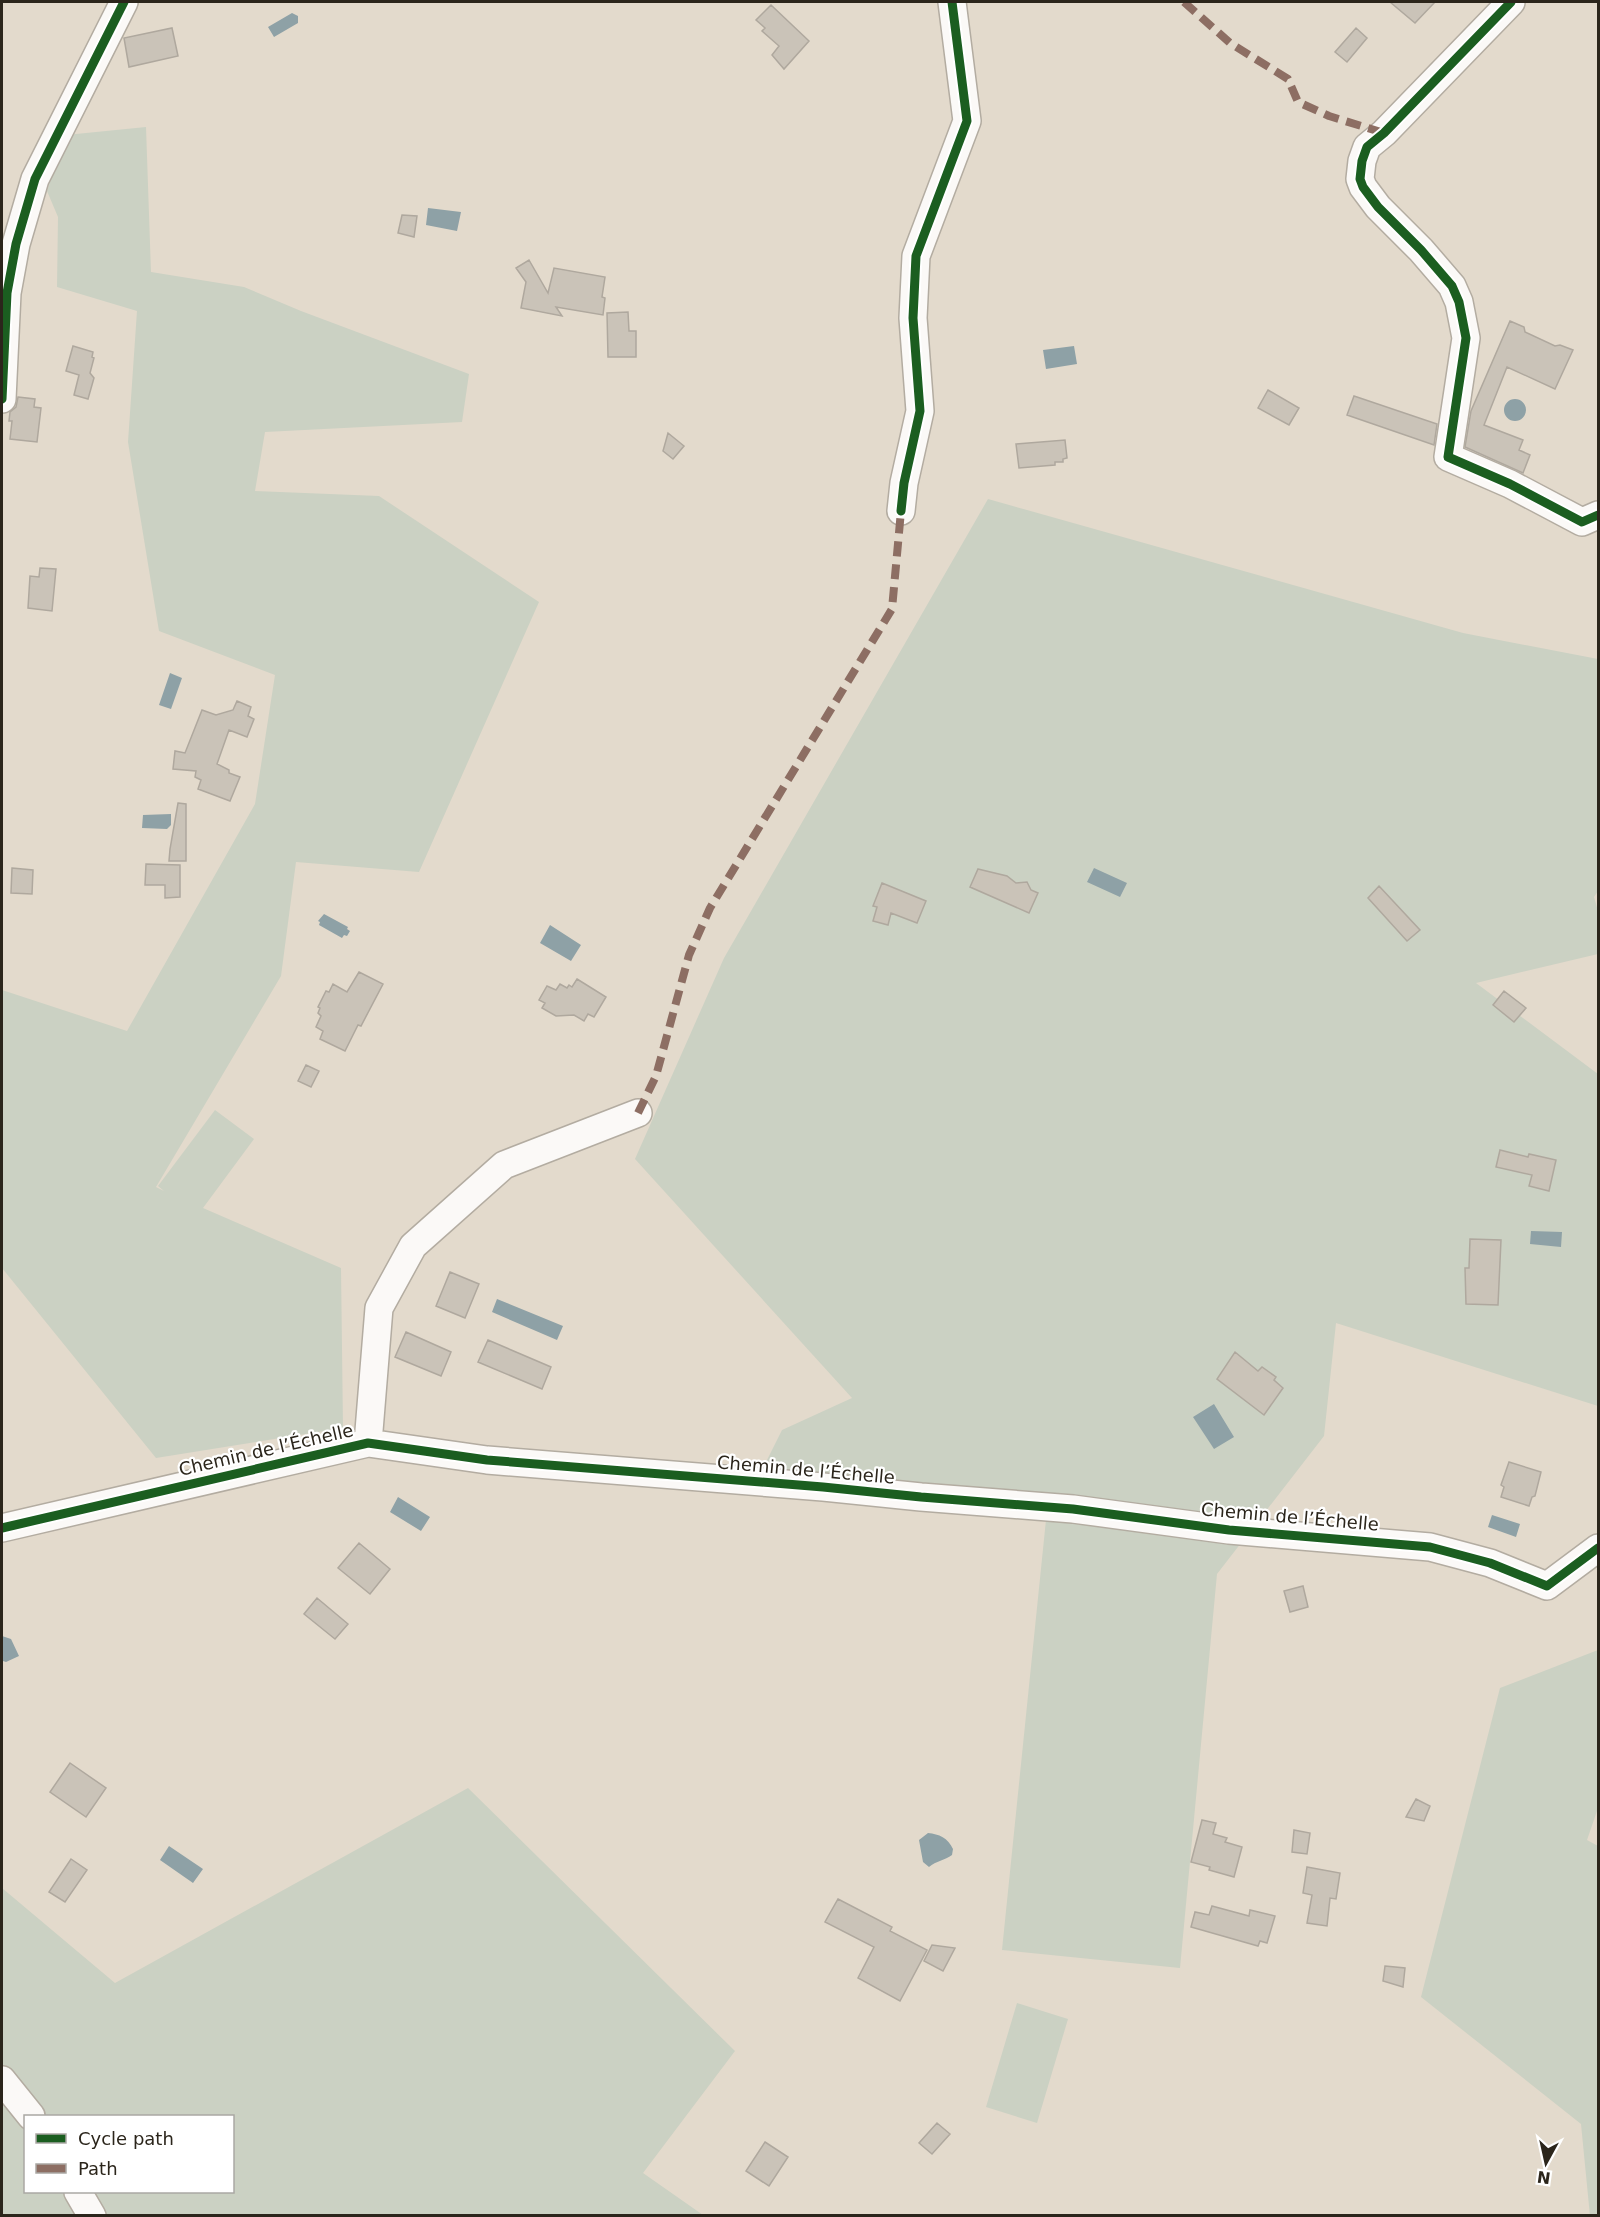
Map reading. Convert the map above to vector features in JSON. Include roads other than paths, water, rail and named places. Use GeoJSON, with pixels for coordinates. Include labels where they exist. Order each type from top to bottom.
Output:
{"type":"FeatureCollection","features":[{"type":"Feature","properties":{"kind":"street"},"geometry":{"type":"LineString","coordinates":[[2,399],[7,293],[16,244],[35,179],[124,2]]}},
{"type":"Feature","properties":{"kind":"street"},"geometry":{"type":"LineString","coordinates":[[901,511],[904,483],[920,411],[913,318],[916,256],[967,120],[952,2]]}},
{"type":"Feature","properties":{"kind":"street"},"geometry":{"type":"LineString","coordinates":[[1511,2],[1392,125],[1367,147],[1362,161],[1360,179],[1378,207],[1452,286],[1459,302],[1466,338],[1448,457],[1510,484],[1582,522],[1599,515]]}},
{"type":"Feature","properties":{"kind":"street"},"geometry":{"type":"LineString","coordinates":[[368,1443],[379,1308],[413,1246],[504,1165],[638,1113]]}},
{"type":"Feature","properties":{"kind":"street","name":"Chemin de l’Échelle"},"geometry":{"type":"LineString","coordinates":[[2,1528],[368,1443],[487,1460],[1073,1509],[1229,1530],[1430,1547],[1490,1563],[1547,1586],[1599,1548]]}},
{"type":"Feature","properties":{"kind":"street"},"geometry":{"type":"LineString","coordinates":[[2,2080],[30,2115]]}},
{"type":"Feature","properties":{"kind":"street"},"geometry":{"type":"LineString","coordinates":[[79,2193],[92,2216]]}}]}
